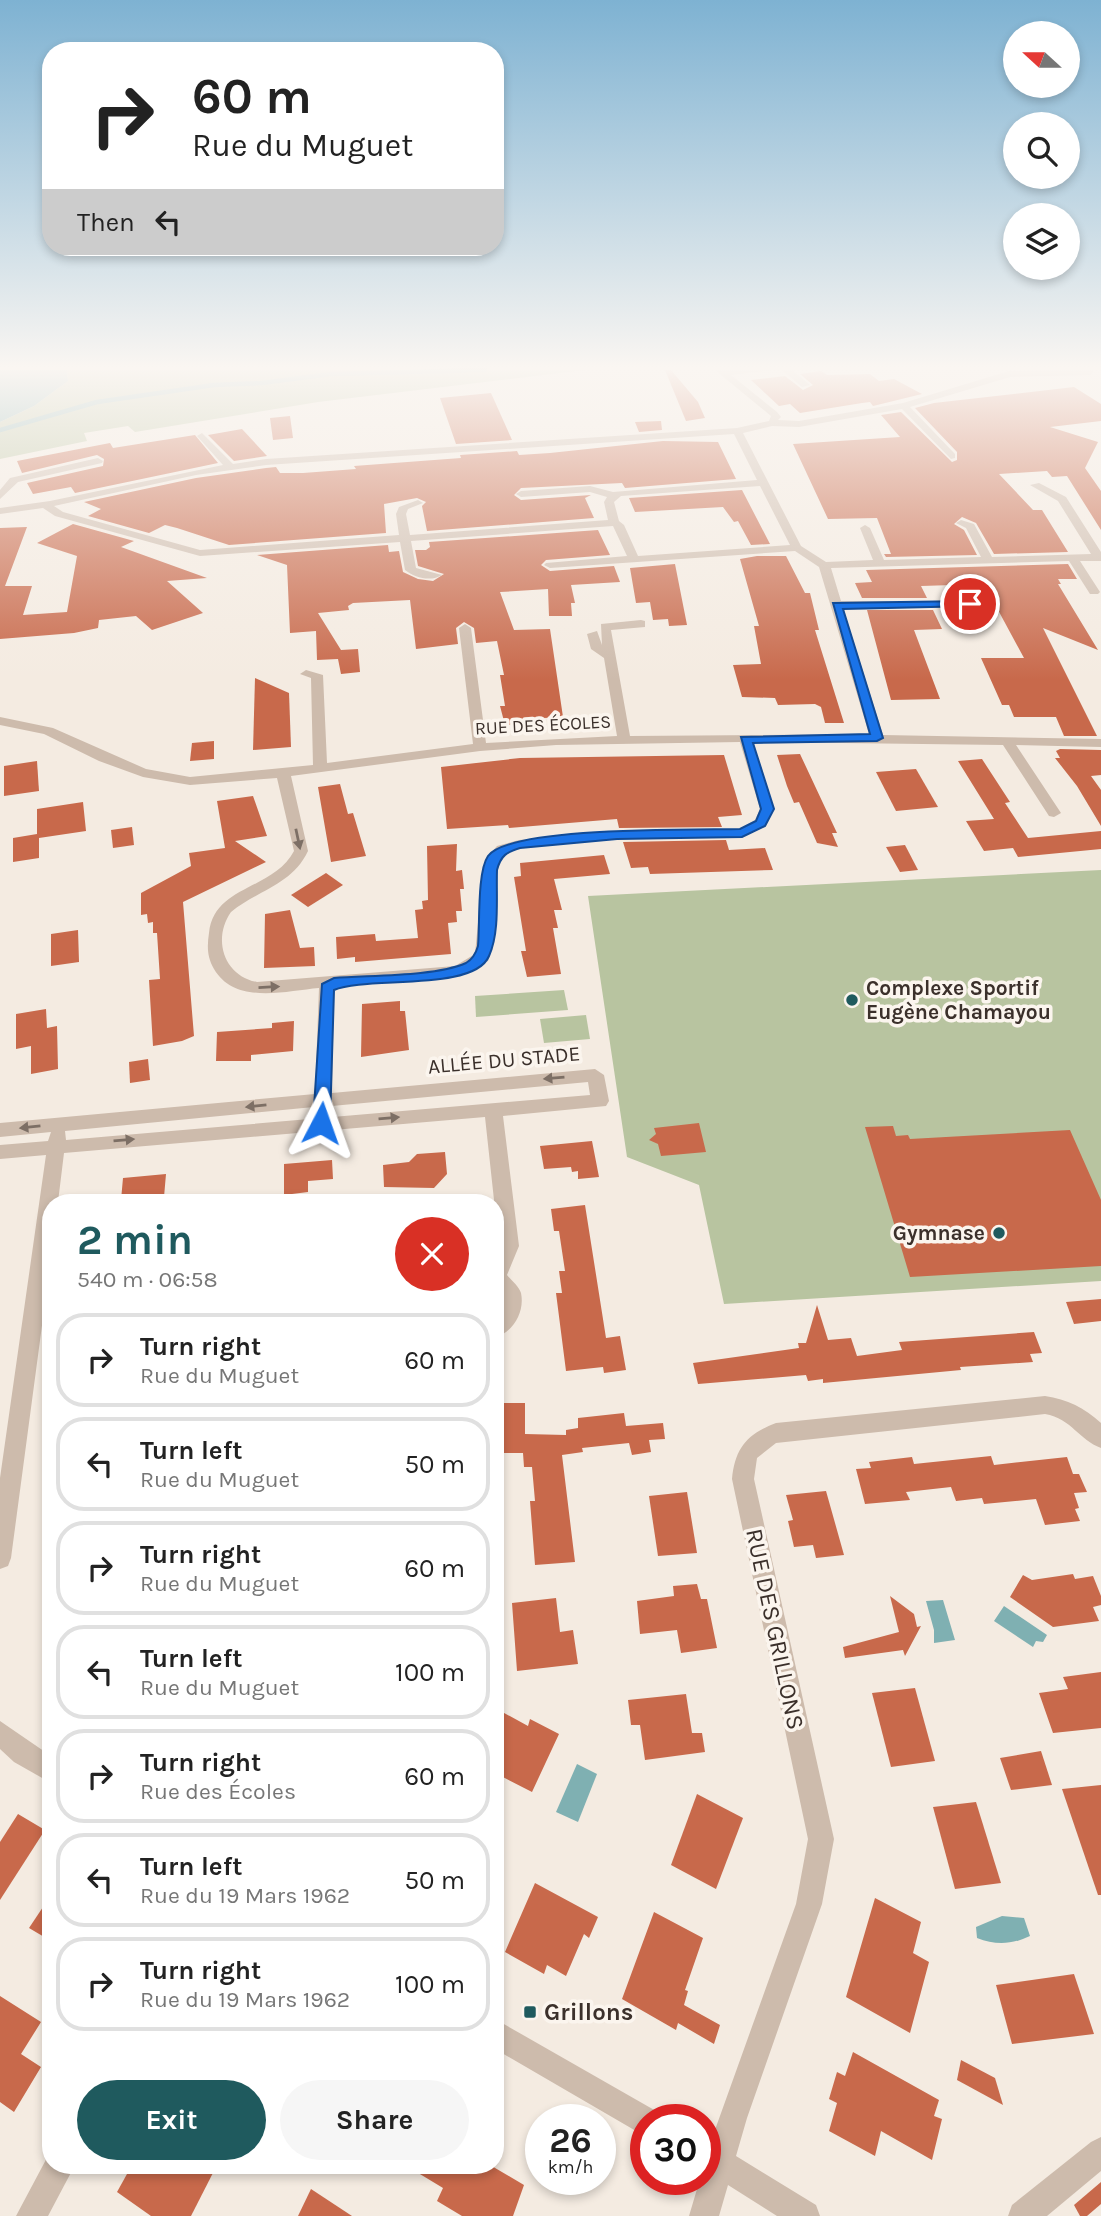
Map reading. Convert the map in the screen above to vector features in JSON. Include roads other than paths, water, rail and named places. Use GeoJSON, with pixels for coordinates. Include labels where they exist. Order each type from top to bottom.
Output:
{"type":"FeatureCollection","features":[{"type":"Feature","properties":{"kind":"street"},"geometry":{"type":"LineString","coordinates":[[6,510],[11,503],[1,494],[9,483],[42,473]]}},
{"type":"Feature","properties":{"kind":"street"},"geometry":{"type":"LineString","coordinates":[[6,510],[45,505],[198,473]]}},
{"type":"Feature","properties":{"kind":"street"},"geometry":{"type":"LineString","coordinates":[[757,473],[797,548],[824,565],[1100,558]]}},
{"type":"Feature","properties":{"kind":"street"},"geometry":{"type":"LineString","coordinates":[[521,494],[590,489],[613,495],[762,483]]}},
{"type":"Feature","properties":{"kind":"street"},"geometry":{"type":"LineString","coordinates":[[1035,485],[1062,499],[1100,558]]}},
{"type":"Feature","properties":{"kind":"street"},"geometry":{"type":"LineString","coordinates":[[613,495],[609,502],[614,523]]}},
{"type":"Feature","properties":{"kind":"street"},"geometry":{"type":"LineString","coordinates":[[59,501],[66,510],[91,522]]}},
{"type":"Feature","properties":{"kind":"street"},"geometry":{"type":"LineString","coordinates":[[418,503],[404,507],[401,514],[411,570],[422,575],[436,575]]}},
{"type":"Feature","properties":{"kind":"street"},"geometry":{"type":"LineString","coordinates":[[45,505],[59,514],[177,549],[200,553],[614,523],[619,525],[634,559]]}},
{"type":"Feature","properties":{"kind":"street"},"geometry":{"type":"LineString","coordinates":[[961,523],[970,526],[988,560]]}},
{"type":"Feature","properties":{"kind":"street"},"geometry":{"type":"LineString","coordinates":[[865,528],[880,563]]}},
{"type":"Feature","properties":{"kind":"street"},"geometry":{"type":"LineString","coordinates":[[550,565],[797,548]]}},
{"type":"Feature","properties":{"kind":"street"},"geometry":{"type":"LineString","coordinates":[[1073,558],[1094,592]]}},
{"type":"Feature","properties":{"kind":"street"},"geometry":{"type":"LineString","coordinates":[[824,565],[877,738]]}},
{"type":"Feature","properties":{"kind":"street"},"geometry":{"type":"LineString","coordinates":[[837,606],[970,604]]}},
{"type":"Feature","properties":{"kind":"street"},"geometry":{"type":"LineString","coordinates":[[624,740],[605,627],[641,624]]}},
{"type":"Feature","properties":{"kind":"street"},"geometry":{"type":"LineString","coordinates":[[464,628],[480,747]]}},
{"type":"Feature","properties":{"kind":"street"},"geometry":{"type":"LineString","coordinates":[[593,634],[595,646],[610,657]]}},
{"type":"Feature","properties":{"kind":"street"},"geometry":{"type":"LineString","coordinates":[[306,674],[317,676],[320,768]]}},
{"type":"Feature","properties":{"kind":"street","name":"RUE DES ÉCOLES"},"geometry":{"type":"LineString","coordinates":[[0,721],[48,731],[104,758],[164,779],[190,781],[283,773],[480,747],[624,740],[877,738],[1101,743]]}},
{"type":"Feature","properties":{"kind":"street"},"geometry":{"type":"LineString","coordinates":[[283,773],[301,851],[298,862],[289,871],[228,907],[218,919],[215,950],[228,977],[241,986],[334,983],[441,974],[472,966],[482,957],[485,946],[490,870],[493,859],[502,849],[519,844],[617,835],[742,833],[761,823],[767,809],[746,739]]}},
{"type":"Feature","properties":{"kind":"street"},"geometry":{"type":"LineString","coordinates":[[1007,741],[1054,813]]}},
{"type":"Feature","properties":{"kind":"street"},"geometry":{"type":"LineString","coordinates":[[321,1123],[324,1099],[325,997],[327,988],[334,983]]}},
{"type":"Feature","properties":{"kind":"street","name":"ALLÉE DU STADE"},"geometry":{"type":"LineString","coordinates":[[0,1130],[595,1074],[600,1101],[56,1145],[0,1152]]}},
{"type":"Feature","properties":{"kind":"street"},"geometry":{"type":"LineString","coordinates":[[493,1109],[503,1194]]}},
{"type":"Feature","properties":{"kind":"street"},"geometry":{"type":"LineString","coordinates":[[49,1194],[60,1124]]}},
{"type":"Feature","properties":{"kind":"street"},"geometry":{"type":"LineString","coordinates":[[504,1203],[509,1246],[504,1257]]}},
{"type":"Feature","properties":{"kind":"street"},"geometry":{"type":"LineString","coordinates":[[0,1558],[42,1248]]}},
{"type":"Feature","properties":{"kind":"street"},"geometry":{"type":"LineString","coordinates":[[504,1285],[511,1293],[510,1315],[504,1321]]}},
{"type":"Feature","properties":{"kind":"street","name":"RUE DES GRILLONS"},"geometry":{"type":"LineString","coordinates":[[721,2134],[809,1904],[821,1839],[743,1479],[748,1451],[759,1439],[776,1433],[1045,1405],[1057,1406],[1080,1418],[1101,1438]]}},
{"type":"Feature","properties":{"kind":"street"},"geometry":{"type":"LineString","coordinates":[[0,1733],[23,1753],[42,1765]]}},
{"type":"Feature","properties":{"kind":"street"},"geometry":{"type":"LineString","coordinates":[[504,2038],[630,2111]]}},
{"type":"Feature","properties":{"kind":"street"},"geometry":{"type":"LineString","coordinates":[[1023,2216],[1101,2152]]}},
{"type":"Feature","properties":{"kind":"street"},"geometry":{"type":"LineString","coordinates":[[721,2163],[805,2216]]}},
{"type":"Feature","properties":{"kind":"street"},"geometry":{"type":"LineString","coordinates":[[31,2216],[55,2174]]}},
{"type":"Feature","properties":{"kind":"street","name":"RUE DES GRILLONS"},"geometry":{"type":"LineString","coordinates":[[704,2216],[707,2195]]}},
{"type":"Feature","properties":{"kind":"water"},"geometry":{"type":"Polygon","coordinates":[[[943,1600],[955,1640],[934,1643],[934,1630],[926,1601],[943,1600]]]}},
{"type":"Feature","properties":{"kind":"water"},"geometry":{"type":"Polygon","coordinates":[[[1004,1606],[1047,1635],[1043,1642],[1036,1641],[1033,1647],[994,1621],[1004,1606]]]}},
{"type":"Feature","properties":{"kind":"water"},"geometry":{"type":"Polygon","coordinates":[[[577,1764],[597,1774],[578,1822],[556,1812],[577,1764]]]}},
{"type":"Feature","properties":{"kind":"water"},"geometry":{"type":"Polygon","coordinates":[[[1002,1916],[1024,1918],[1030,1936],[1003,1943],[977,1938],[976,1927],[1002,1916]]]}},
{"type":"Feature","properties":{"kind":"place","name":"Complexe Sportif Eugène Chamayou"},"geometry":{"type":"Point","coordinates":[852,1000]}},
{"type":"Feature","properties":{"kind":"place","name":"Gymnase"},"geometry":{"type":"Point","coordinates":[999,1233]}},
{"type":"Feature","properties":{"kind":"place","name":"Grillons"},"geometry":{"type":"Point","coordinates":[530,2012]}}]}
